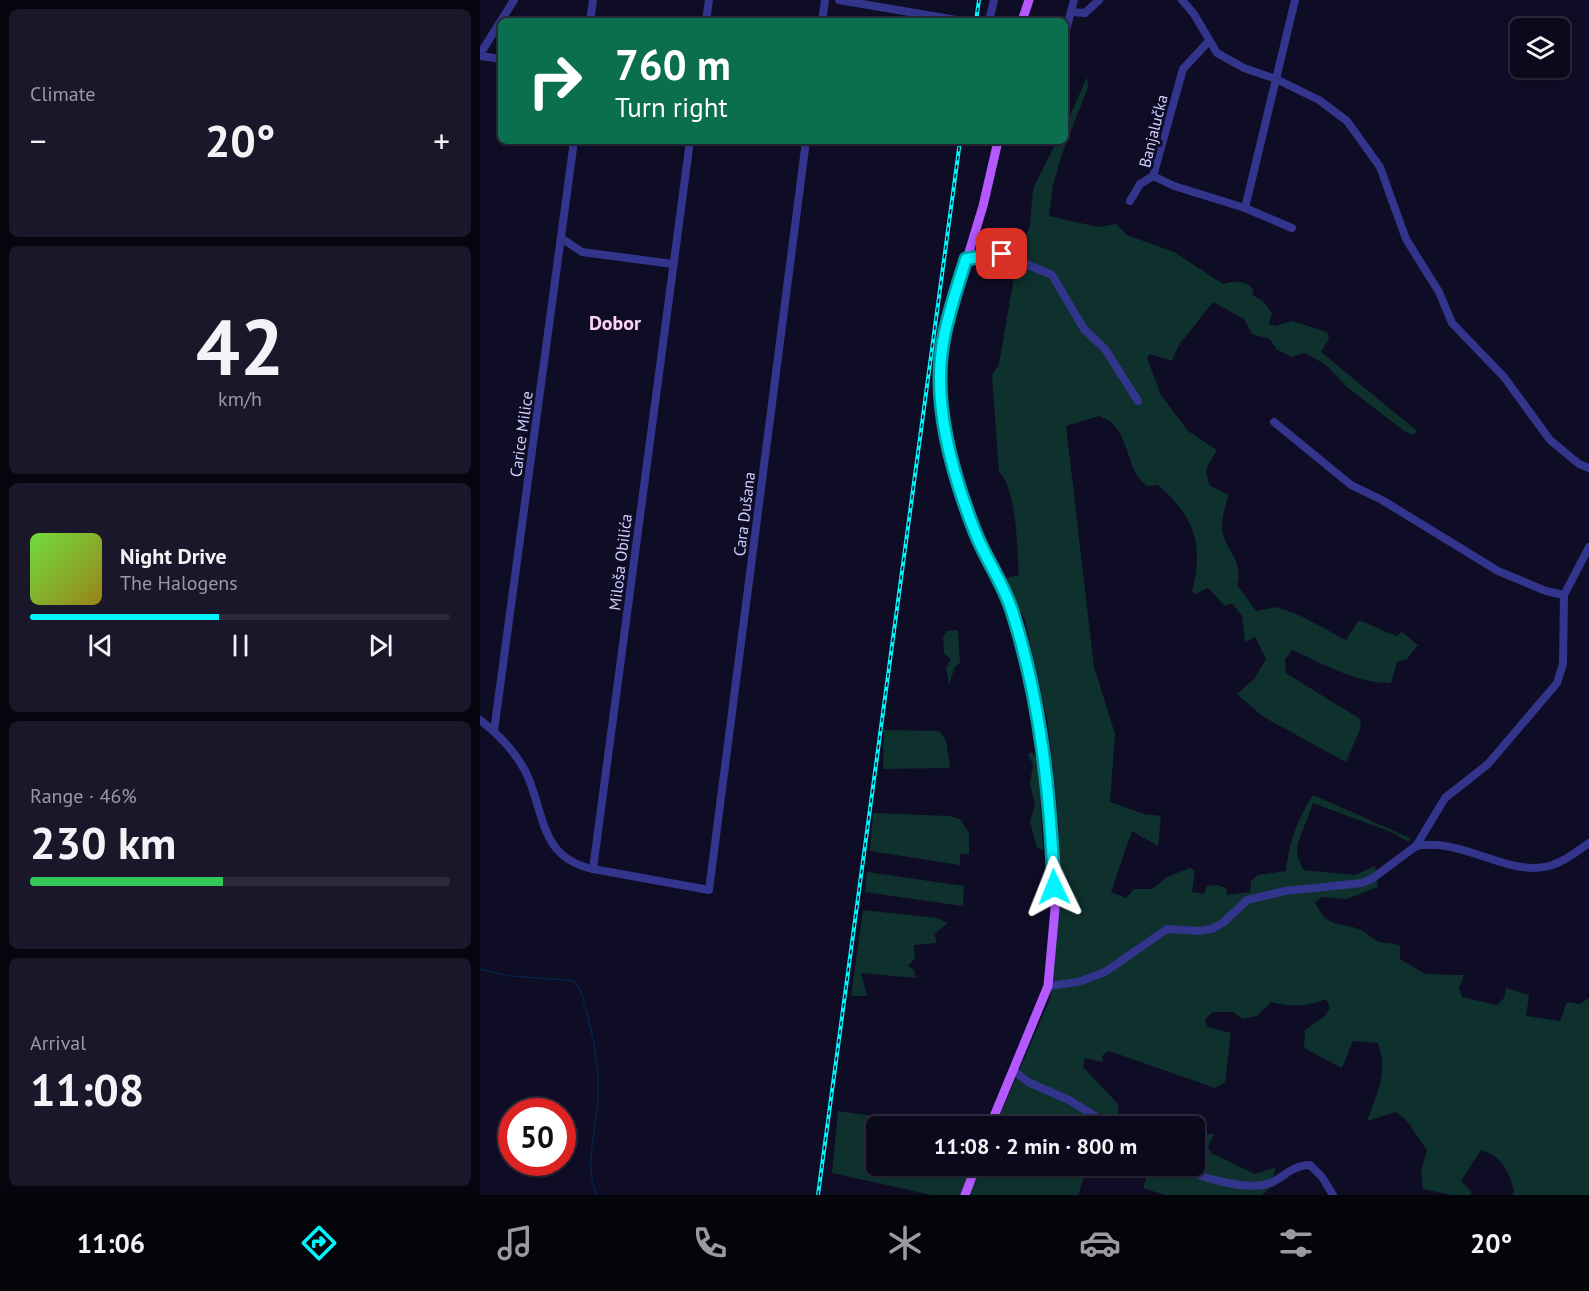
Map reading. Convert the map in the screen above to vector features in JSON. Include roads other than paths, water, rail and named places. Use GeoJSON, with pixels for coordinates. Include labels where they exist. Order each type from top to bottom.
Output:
{"type":"FeatureCollection","features":[{"type":"Feature","properties":{"kind":"main road"},"geometry":{"type":"LineString","coordinates":[[1023,18],[1029,0]]}},
{"type":"Feature","properties":{"kind":"main road"},"geometry":{"type":"LineString","coordinates":[[994,1116],[1048,986],[1055,909],[1051,822],[1037,712],[1013,612],[975,532],[942,417],[939,387],[943,338],[994,167],[998,144]]}},
{"type":"Feature","properties":{"kind":"main road"},"geometry":{"type":"LineString","coordinates":[[965,1195],[972,1176]]}},
{"type":"Feature","properties":{"kind":"street"},"geometry":{"type":"LineString","coordinates":[[503,18],[514,0]]}},
{"type":"Feature","properties":{"kind":"street"},"geometry":{"type":"LineString","coordinates":[[590,18],[593,0]]}},
{"type":"Feature","properties":{"kind":"street"},"geometry":{"type":"LineString","coordinates":[[706,18],[709,0]]}},
{"type":"Feature","properties":{"kind":"street"},"geometry":{"type":"LineString","coordinates":[[822,18],[825,0]]}},
{"type":"Feature","properties":{"kind":"street"},"geometry":{"type":"LineString","coordinates":[[839,0],[944,18]]}},
{"type":"Feature","properties":{"kind":"street"},"geometry":{"type":"LineString","coordinates":[[990,18],[994,0]]}},
{"type":"Feature","properties":{"kind":"street"},"geometry":{"type":"LineString","coordinates":[[1068,23],[1074,0]]}},
{"type":"Feature","properties":{"kind":"street"},"geometry":{"type":"LineString","coordinates":[[1071,12],[1084,13],[1099,0]]}},
{"type":"Feature","properties":{"kind":"street"},"geometry":{"type":"LineString","coordinates":[[1182,0],[1194,14],[1208,42],[1217,53],[1331,107],[1347,121],[1380,167],[1406,239],[1439,292],[1452,323],[1504,377],[1550,440],[1579,464],[1589,468]]}},
{"type":"Feature","properties":{"kind":"street"},"geometry":{"type":"LineString","coordinates":[[1245,208],[1295,0]]}},
{"type":"Feature","properties":{"kind":"street"},"geometry":{"type":"LineString","coordinates":[[498,26],[480,55],[498,58]]}},
{"type":"Feature","properties":{"kind":"street","name":"Banjalučka"},"geometry":{"type":"LineString","coordinates":[[1208,42],[1183,69],[1153,176],[1174,186],[1245,208],[1292,228]]}},
{"type":"Feature","properties":{"kind":"street","name":"Carice Milice"},"geometry":{"type":"LineString","coordinates":[[494,731],[574,144]]}},
{"type":"Feature","properties":{"kind":"street","name":"Miloša Obilića"},"geometry":{"type":"LineString","coordinates":[[592,869],[690,144]]}},
{"type":"Feature","properties":{"kind":"street","name":"Cara Dušana"},"geometry":{"type":"LineString","coordinates":[[592,869],[709,890],[806,144]]}},
{"type":"Feature","properties":{"kind":"street"},"geometry":{"type":"LineString","coordinates":[[1130,201],[1140,184],[1153,176]]}},
{"type":"Feature","properties":{"kind":"street"},"geometry":{"type":"LineString","coordinates":[[561,238],[582,252],[673,264]]}},
{"type":"Feature","properties":{"kind":"street"},"geometry":{"type":"LineString","coordinates":[[966,259],[1002,254],[1052,275],[1084,329],[1105,349],[1138,401]]}},
{"type":"Feature","properties":{"kind":"street"},"geometry":{"type":"LineString","coordinates":[[1274,422],[1351,485],[1382,500],[1498,571],[1546,591],[1564,595]]}},
{"type":"Feature","properties":{"kind":"street"},"geometry":{"type":"LineString","coordinates":[[1048,986],[1078,982],[1105,972],[1167,929],[1199,931],[1212,929],[1224,922],[1247,900],[1285,891],[1362,883],[1373,878],[1416,846],[1445,798],[1488,764],[1557,683],[1563,664],[1564,595],[1589,547]]}},
{"type":"Feature","properties":{"kind":"street"},"geometry":{"type":"LineString","coordinates":[[480,720],[494,731],[525,771],[554,849],[571,862],[592,869]]}},
{"type":"Feature","properties":{"kind":"street"},"geometry":{"type":"LineString","coordinates":[[1416,846],[1449,845],[1499,861],[1545,867],[1566,860],[1589,843]]}},
{"type":"Feature","properties":{"kind":"street"},"geometry":{"type":"LineString","coordinates":[[1013,1070],[1028,1082],[1069,1100],[1095,1116]]}},
{"type":"Feature","properties":{"kind":"street"},"geometry":{"type":"LineString","coordinates":[[1205,1174],[1253,1187],[1272,1182],[1300,1165],[1310,1165],[1322,1177],[1333,1195]]}},
{"type":"Feature","properties":{"kind":"waterway"},"geometry":{"type":"LineString","coordinates":[[480,969],[510,976],[567,980],[575,982],[581,991],[594,1043],[598,1082],[591,1157],[596,1195]]}},
{"type":"Feature","properties":{"kind":"railway"},"geometry":{"type":"LineString","coordinates":[[976,18],[979,0]]}},
{"type":"Feature","properties":{"kind":"railway"},"geometry":{"type":"LineString","coordinates":[[818,1195],[960,144]]}},
{"type":"Feature","properties":{"kind":"district","name":"Dobor"},"geometry":{"type":"Point","coordinates":[615,323]}}]}
